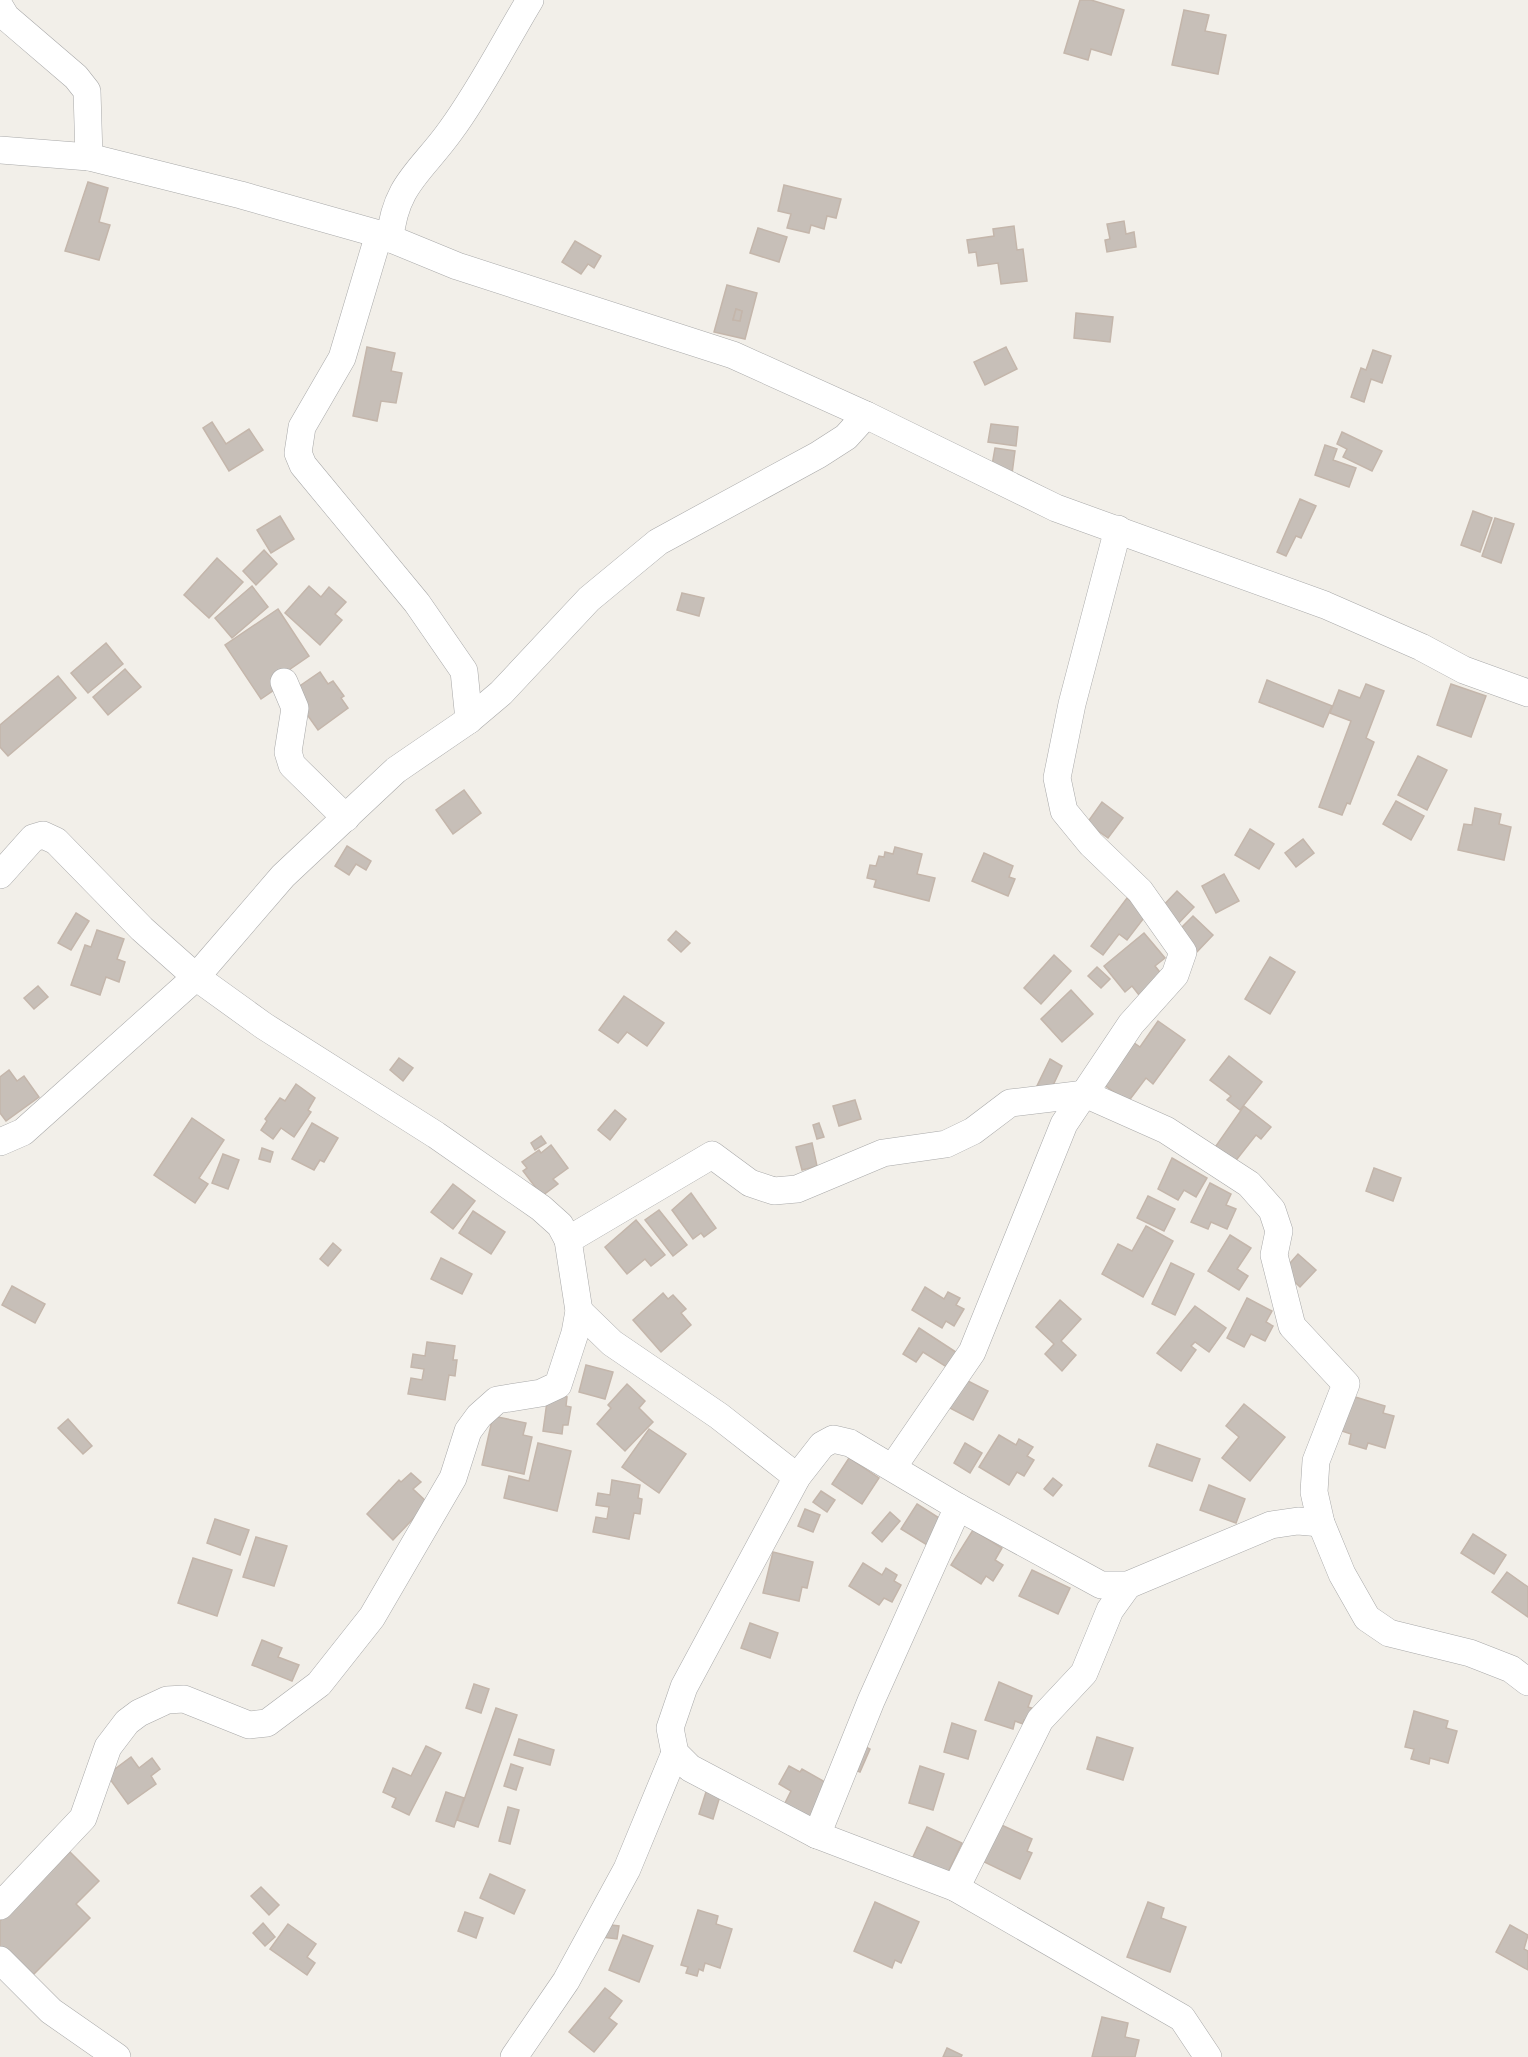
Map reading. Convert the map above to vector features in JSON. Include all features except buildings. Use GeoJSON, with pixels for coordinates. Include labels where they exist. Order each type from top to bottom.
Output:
{"type":"FeatureCollection","features":[{"type":"Feature","properties":{"kind":"street"},"geometry":{"type":"LineString","coordinates":[[469,720],[464,671],[417,603],[303,465],[298,453],[302,427],[342,358],[401,193],[452,129],[530,0]]}},
{"type":"Feature","properties":{"kind":"street"},"geometry":{"type":"LineString","coordinates":[[0,7],[6,17],[76,77],[87,91],[89,157]]}},
{"type":"Feature","properties":{"kind":"street"},"geometry":{"type":"LineString","coordinates":[[0,150],[89,157],[385,236],[457,266],[733,355],[866,415],[1056,508],[1325,605],[1421,647],[1464,670],[1528,693]]}},
{"type":"Feature","properties":{"kind":"street"},"geometry":{"type":"LineString","coordinates":[[0,1142],[23,1132],[196,977],[283,876],[396,770],[469,720],[501,693],[589,599],[658,542],[818,455],[846,437],[866,415]]}},
{"type":"Feature","properties":{"kind":"street"},"geometry":{"type":"LineString","coordinates":[[893,1467],[972,1352],[1064,1124],[1131,1024],[1175,975],[1183,952],[1140,891],[1091,844],[1064,810],[1057,778],[1072,704],[1118,529]]}},
{"type":"Feature","properties":{"kind":"street"},"geometry":{"type":"LineString","coordinates":[[284,682],[295,708],[288,752],[292,765],[346,818]]}},
{"type":"Feature","properties":{"kind":"street"},"geometry":{"type":"LineString","coordinates":[[0,875],[33,838],[43,835],[56,841],[142,929],[196,977],[264,1026],[436,1136],[541,1208],[560,1225],[568,1240],[579,1311],[575,1333],[558,1385],[541,1393],[497,1400],[479,1416],[468,1431],[453,1478],[372,1617],[319,1684],[267,1723],[249,1725],[184,1699],[167,1700],[139,1713],[127,1722],[108,1747],[83,1818],[0,1906]]}},
{"type":"Feature","properties":{"kind":"street"},"geometry":{"type":"LineString","coordinates":[[568,1240],[712,1155],[750,1183],[774,1191],[797,1189],[883,1153],[946,1144],[973,1131],[1010,1103],[1085,1094],[1166,1130],[1249,1184],[1272,1210],[1279,1231],[1274,1255],[1292,1326],[1346,1384],[1316,1461],[1314,1492],[1321,1523],[1342,1574],[1367,1618],[1389,1633],[1470,1653],[1511,1669],[1528,1682]]}},
{"type":"Feature","properties":{"kind":"street"},"geometry":{"type":"LineString","coordinates":[[579,1311],[612,1343],[718,1416],[797,1477]]}},
{"type":"Feature","properties":{"kind":"street"},"geometry":{"type":"LineString","coordinates":[[1208,2057],[1182,2018],[956,1888],[817,1835],[690,1768],[675,1753],[669,1728],[684,1687],[797,1477],[822,1444],[833,1439],[850,1443],[958,1507],[1101,1586],[1128,1585],[1271,1525],[1299,1521],[1321,1523]]}},
{"type":"Feature","properties":{"kind":"street"},"geometry":{"type":"LineString","coordinates":[[817,1835],[871,1701],[958,1507]]}},
{"type":"Feature","properties":{"kind":"street"},"geometry":{"type":"LineString","coordinates":[[956,1888],[1040,1720],[1083,1673],[1110,1610],[1128,1585]]}},
{"type":"Feature","properties":{"kind":"street"},"geometry":{"type":"LineString","coordinates":[[514,2057],[566,1981],[627,1869],[675,1753]]}},
{"type":"Feature","properties":{"kind":"street"},"geometry":{"type":"LineString","coordinates":[[0,1960],[51,2011],[117,2057]]}}]}
